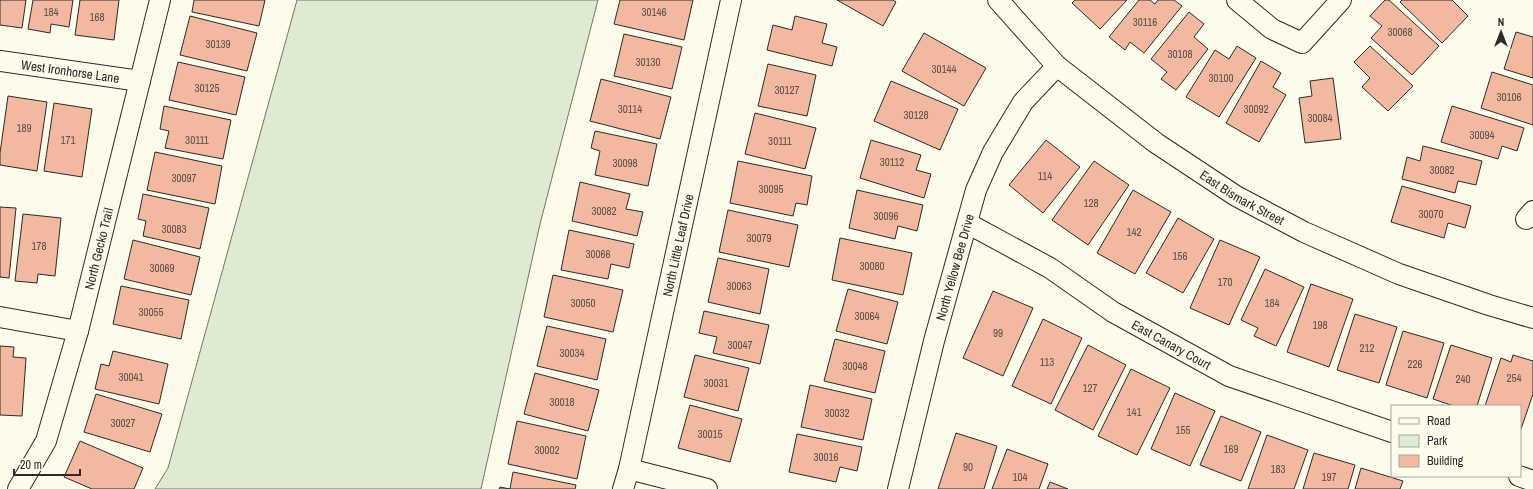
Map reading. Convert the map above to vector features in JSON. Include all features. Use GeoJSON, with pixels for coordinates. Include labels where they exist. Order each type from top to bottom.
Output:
{"type":"FeatureCollection","features":[{"type":"Feature","properties":{"kind":"street","name":"North Gecko Trail"},"geometry":{"type":"LineString","coordinates":[[18,489],[46,441],[78,331],[160,0]]}},
{"type":"Feature","properties":{"kind":"street","name":"North Little Leaf Drive"},"geometry":{"type":"LineString","coordinates":[[623,489],[629,469],[731,0]]}},
{"type":"Feature","properties":{"kind":"street","name":"East Bismark Street"},"geometry":{"type":"LineString","coordinates":[[998,0],[1057,66],[1156,143],[1236,196],[1304,232],[1399,274],[1489,306],[1533,318]]}},
{"type":"Feature","properties":{"kind":"street"},"geometry":{"type":"LineString","coordinates":[[1237,0],[1272,29],[1302,43],[1341,0]]}},
{"type":"Feature","properties":{"kind":"street","name":"West Ironhorse Lane"},"geometry":{"type":"LineString","coordinates":[[0,61],[140,81]]}},
{"type":"Feature","properties":{"kind":"street","name":"North Yellow Bee Drive"},"geometry":{"type":"LineString","coordinates":[[898,489],[934,340],[976,190],[993,152],[1023,102],[1057,66]]}},
{"type":"Feature","properties":{"kind":"street","name":"East Canary Court"},"geometry":{"type":"LineString","coordinates":[[967,223],[1050,268],[1113,312],[1229,376],[1391,432]]}},
{"type":"Feature","properties":{"kind":"street"},"geometry":{"type":"LineString","coordinates":[[0,317],[78,331]]}},
{"type":"Feature","properties":{"kind":"street"},"geometry":{"type":"LineString","coordinates":[[629,469],[708,489]]}},
{"type":"Feature","properties":{"kind":"street"},"geometry":{"type":"LineString","coordinates":[[1521,476],[1533,481]]}},
{"type":"Feature","properties":{"kind":"green space"},"geometry":{"type":"Polygon","coordinates":[[[297,0],[598,0],[540,224],[481,489],[155,489],[168,468],[297,0]]]}},
{"type":"Feature","properties":{"kind":"building"},"geometry":{"type":"Polygon","coordinates":[[[0,0],[26,0],[22,28],[0,25],[0,0]]]}},
{"type":"Feature","properties":{"kind":"building"},"geometry":{"type":"Polygon","coordinates":[[[33,0],[73,0],[69,27],[51,24],[50,33],[28,29],[33,0]]]}},
{"type":"Feature","properties":{"kind":"building"},"geometry":{"type":"Polygon","coordinates":[[[80,0],[119,0],[114,40],[75,35],[80,0]]]}},
{"type":"Feature","properties":{"kind":"building"},"geometry":{"type":"Polygon","coordinates":[[[194,0],[265,0],[259,26],[192,12],[194,0]]]}},
{"type":"Feature","properties":{"kind":"building"},"geometry":{"type":"Polygon","coordinates":[[[620,0],[693,0],[684,40],[614,24],[620,0]]]}},
{"type":"Feature","properties":{"kind":"building"},"geometry":{"type":"Polygon","coordinates":[[[837,0],[893,0],[896,2],[883,26],[837,0]]]}},
{"type":"Feature","properties":{"kind":"building"},"geometry":{"type":"Polygon","coordinates":[[[1075,0],[1127,0],[1100,29],[1072,3],[1075,0]]]}},
{"type":"Feature","properties":{"kind":"building"},"geometry":{"type":"Polygon","coordinates":[[[1139,0],[1150,0],[1155,4],[1158,0],[1174,0],[1182,6],[1144,53],[1130,42],[1125,50],[1109,37],[1139,0]]]}},
{"type":"Feature","properties":{"kind":"building"},"geometry":{"type":"Polygon","coordinates":[[[1385,0],[1389,0],[1439,46],[1412,75],[1371,38],[1382,26],[1370,16],[1385,0]]]}},
{"type":"Feature","properties":{"kind":"building"},"geometry":{"type":"Polygon","coordinates":[[[1402,0],[1452,0],[1468,16],[1442,43],[1400,2],[1402,0]]]}},
{"type":"Feature","properties":{"kind":"building"},"geometry":{"type":"Polygon","coordinates":[[[1189,12],[1204,24],[1194,37],[1208,49],[1176,90],[1161,79],[1167,72],[1151,59],[1189,12]]]}},
{"type":"Feature","properties":{"kind":"building"},"geometry":{"type":"Polygon","coordinates":[[[190,16],[257,33],[247,71],[180,55],[190,16]]]}},
{"type":"Feature","properties":{"kind":"building"},"geometry":{"type":"Polygon","coordinates":[[[795,16],[827,24],[822,43],[837,47],[832,66],[767,50],[773,25],[792,30],[795,16]]]}},
{"type":"Feature","properties":{"kind":"building"},"geometry":{"type":"Polygon","coordinates":[[[1516,32],[1533,37],[1533,78],[1504,69],[1516,32]]]}},
{"type":"Feature","properties":{"kind":"building"},"geometry":{"type":"Polygon","coordinates":[[[924,33],[986,68],[964,106],[902,71],[924,33]]]}},
{"type":"Feature","properties":{"kind":"building"},"geometry":{"type":"Polygon","coordinates":[[[624,34],[682,47],[672,89],[614,76],[624,34]]]}},
{"type":"Feature","properties":{"kind":"building"},"geometry":{"type":"Polygon","coordinates":[[[1237,46],[1256,58],[1219,117],[1186,97],[1215,50],[1229,59],[1237,46]]]}},
{"type":"Feature","properties":{"kind":"building"},"geometry":{"type":"Polygon","coordinates":[[[1370,46],[1413,86],[1388,111],[1362,87],[1370,78],[1354,62],[1370,46]]]}},
{"type":"Feature","properties":{"kind":"building"},"geometry":{"type":"Polygon","coordinates":[[[1261,61],[1281,73],[1273,87],[1286,95],[1259,142],[1226,123],[1261,61]]]}},
{"type":"Feature","properties":{"kind":"building"},"geometry":{"type":"Polygon","coordinates":[[[178,62],[245,77],[236,115],[169,100],[178,62]]]}},
{"type":"Feature","properties":{"kind":"building"},"geometry":{"type":"Polygon","coordinates":[[[768,64],[816,75],[807,116],[758,106],[768,64]]]}},
{"type":"Feature","properties":{"kind":"building"},"geometry":{"type":"Polygon","coordinates":[[[1492,72],[1533,85],[1533,125],[1481,108],[1492,72]]]}},
{"type":"Feature","properties":{"kind":"building"},"geometry":{"type":"Polygon","coordinates":[[[1333,78],[1341,139],[1305,143],[1299,98],[1312,96],[1310,81],[1333,78]]]}},
{"type":"Feature","properties":{"kind":"building"},"geometry":{"type":"Polygon","coordinates":[[[601,79],[671,97],[660,139],[590,121],[601,79]]]}},
{"type":"Feature","properties":{"kind":"building"},"geometry":{"type":"Polygon","coordinates":[[[891,81],[958,109],[940,150],[874,121],[891,81]]]}},
{"type":"Feature","properties":{"kind":"building"},"geometry":{"type":"Polygon","coordinates":[[[8,96],[47,102],[37,171],[0,165],[0,153],[8,96]]]}},
{"type":"Feature","properties":{"kind":"building"},"geometry":{"type":"Polygon","coordinates":[[[54,103],[92,109],[82,177],[44,171],[54,103]]]}},
{"type":"Feature","properties":{"kind":"building"},"geometry":{"type":"Polygon","coordinates":[[[164,106],[231,120],[223,159],[165,148],[169,131],[160,129],[164,106]]]}},
{"type":"Feature","properties":{"kind":"building"},"geometry":{"type":"Polygon","coordinates":[[[1452,106],[1524,128],[1517,151],[1502,146],[1498,159],[1441,142],[1452,106]]]}},
{"type":"Feature","properties":{"kind":"building"},"geometry":{"type":"Polygon","coordinates":[[[755,113],[816,128],[805,169],[745,154],[755,113]]]}},
{"type":"Feature","properties":{"kind":"building"},"geometry":{"type":"Polygon","coordinates":[[[595,131],[657,144],[648,186],[595,175],[600,151],[591,148],[595,131]]]}},
{"type":"Feature","properties":{"kind":"building"},"geometry":{"type":"Polygon","coordinates":[[[871,140],[921,155],[916,170],[931,174],[924,198],[860,178],[871,140]]]}},
{"type":"Feature","properties":{"kind":"building"},"geometry":{"type":"Polygon","coordinates":[[[1046,140],[1080,167],[1043,213],[1009,185],[1046,140]]]}},
{"type":"Feature","properties":{"kind":"building"},"geometry":{"type":"Polygon","coordinates":[[[1423,146],[1482,161],[1476,185],[1458,181],[1455,193],[1402,179],[1407,157],[1420,161],[1423,146]]]}},
{"type":"Feature","properties":{"kind":"building"},"geometry":{"type":"Polygon","coordinates":[[[155,152],[222,166],[215,204],[147,190],[155,152]]]}},
{"type":"Feature","properties":{"kind":"building"},"geometry":{"type":"Polygon","coordinates":[[[738,161],[812,176],[807,205],[796,203],[793,216],[730,203],[738,161]]]}},
{"type":"Feature","properties":{"kind":"building"},"geometry":{"type":"Polygon","coordinates":[[[1094,161],[1129,185],[1088,245],[1052,220],[1094,161]]]}},
{"type":"Feature","properties":{"kind":"building"},"geometry":{"type":"Polygon","coordinates":[[[580,182],[630,194],[626,209],[643,212],[637,236],[572,221],[580,182]]]}},
{"type":"Feature","properties":{"kind":"building"},"geometry":{"type":"Polygon","coordinates":[[[1402,186],[1471,206],[1465,228],[1448,223],[1444,238],[1391,222],[1402,186]]]}},
{"type":"Feature","properties":{"kind":"building"},"geometry":{"type":"Polygon","coordinates":[[[857,190],[923,205],[917,231],[898,226],[895,239],[849,228],[857,190]]]}},
{"type":"Feature","properties":{"kind":"building"},"geometry":{"type":"Polygon","coordinates":[[[1133,190],[1171,212],[1135,274],[1097,253],[1133,190]]]}},
{"type":"Feature","properties":{"kind":"building"},"geometry":{"type":"Polygon","coordinates":[[[143,194],[209,208],[200,249],[143,236],[146,221],[138,219],[143,194]]]}},
{"type":"Feature","properties":{"kind":"building"},"geometry":{"type":"Polygon","coordinates":[[[0,207],[16,208],[9,278],[0,277],[0,207]]]}},
{"type":"Feature","properties":{"kind":"building"},"geometry":{"type":"Polygon","coordinates":[[[728,210],[798,225],[789,267],[719,252],[728,210]]]}},
{"type":"Feature","properties":{"kind":"building"},"geometry":{"type":"Polygon","coordinates":[[[23,214],[61,218],[55,276],[38,274],[37,283],[15,281],[23,214]]]}},
{"type":"Feature","properties":{"kind":"building"},"geometry":{"type":"Polygon","coordinates":[[[1178,218],[1214,239],[1183,293],[1146,273],[1178,218]]]}},
{"type":"Feature","properties":{"kind":"building"},"geometry":{"type":"Polygon","coordinates":[[[569,230],[634,244],[629,268],[611,264],[608,279],[561,270],[569,230]]]}},
{"type":"Feature","properties":{"kind":"building"},"geometry":{"type":"Polygon","coordinates":[[[840,238],[912,253],[903,295],[832,280],[840,238]]]}},
{"type":"Feature","properties":{"kind":"building"},"geometry":{"type":"Polygon","coordinates":[[[133,240],[200,257],[191,295],[124,279],[133,240]]]}},
{"type":"Feature","properties":{"kind":"building"},"geometry":{"type":"Polygon","coordinates":[[[1220,240],[1260,257],[1229,325],[1190,308],[1220,240]]]}},
{"type":"Feature","properties":{"kind":"building"},"geometry":{"type":"Polygon","coordinates":[[[718,258],[769,269],[760,314],[708,302],[718,258]]]}},
{"type":"Feature","properties":{"kind":"building"},"geometry":{"type":"Polygon","coordinates":[[[1265,269],[1304,287],[1276,346],[1254,336],[1258,328],[1241,320],[1265,269]]]}},
{"type":"Feature","properties":{"kind":"building"},"geometry":{"type":"Polygon","coordinates":[[[553,275],[623,290],[613,332],[544,317],[553,275]]]}},
{"type":"Feature","properties":{"kind":"building"},"geometry":{"type":"Polygon","coordinates":[[[1311,284],[1353,299],[1329,367],[1287,352],[1311,284]]]}},
{"type":"Feature","properties":{"kind":"building"},"geometry":{"type":"Polygon","coordinates":[[[121,286],[189,300],[181,339],[113,324],[121,286]]]}},
{"type":"Feature","properties":{"kind":"building"},"geometry":{"type":"Polygon","coordinates":[[[848,289],[898,302],[887,344],[836,331],[848,289]]]}},
{"type":"Feature","properties":{"kind":"building"},"geometry":{"type":"Polygon","coordinates":[[[993,291],[1033,308],[1003,376],[963,358],[993,291]]]}},
{"type":"Feature","properties":{"kind":"building"},"geometry":{"type":"Polygon","coordinates":[[[704,311],[769,325],[760,364],[713,353],[717,337],[699,333],[704,311]]]}},
{"type":"Feature","properties":{"kind":"building"},"geometry":{"type":"Polygon","coordinates":[[[1355,314],[1397,327],[1379,383],[1337,370],[1355,314]]]}},
{"type":"Feature","properties":{"kind":"building"},"geometry":{"type":"Polygon","coordinates":[[[1043,319],[1082,338],[1051,404],[1012,386],[1043,319]]]}},
{"type":"Feature","properties":{"kind":"building"},"geometry":{"type":"Polygon","coordinates":[[[547,326],[606,339],[597,380],[537,366],[547,326]]]}},
{"type":"Feature","properties":{"kind":"building"},"geometry":{"type":"Polygon","coordinates":[[[1403,331],[1444,343],[1427,398],[1386,385],[1403,331]]]}},
{"type":"Feature","properties":{"kind":"building"},"geometry":{"type":"Polygon","coordinates":[[[835,339],[885,351],[875,393],[824,381],[835,339]]]}},
{"type":"Feature","properties":{"kind":"building"},"geometry":{"type":"Polygon","coordinates":[[[1088,345],[1126,365],[1093,430],[1055,410],[1088,345]]]}},
{"type":"Feature","properties":{"kind":"building"},"geometry":{"type":"Polygon","coordinates":[[[1451,345],[1492,358],[1477,405],[1451,405],[1433,399],[1451,345]]]}},
{"type":"Feature","properties":{"kind":"building"},"geometry":{"type":"Polygon","coordinates":[[[0,346],[14,347],[13,357],[26,358],[22,416],[0,415],[0,346]]]}},
{"type":"Feature","properties":{"kind":"building"},"geometry":{"type":"Polygon","coordinates":[[[113,351],[168,364],[159,404],[95,389],[101,364],[109,366],[113,351]]]}},
{"type":"Feature","properties":{"kind":"building"},"geometry":{"type":"Polygon","coordinates":[[[695,355],[749,368],[738,411],[684,397],[695,355]]]}},
{"type":"Feature","properties":{"kind":"building"},"geometry":{"type":"Polygon","coordinates":[[[1513,355],[1533,361],[1533,394],[1521,429],[1521,405],[1485,405],[1501,358],[1511,362],[1513,355]]]}},
{"type":"Feature","properties":{"kind":"building"},"geometry":{"type":"Polygon","coordinates":[[[1131,369],[1170,388],[1137,455],[1098,436],[1131,369]]]}},
{"type":"Feature","properties":{"kind":"building"},"geometry":{"type":"Polygon","coordinates":[[[535,373],[599,390],[588,431],[524,414],[535,373]]]}},
{"type":"Feature","properties":{"kind":"building"},"geometry":{"type":"Polygon","coordinates":[[[810,385],[872,399],[863,440],[801,427],[810,385]]]}},
{"type":"Feature","properties":{"kind":"building"},"geometry":{"type":"Polygon","coordinates":[[[1175,393],[1215,411],[1190,466],[1151,449],[1175,393]]]}},
{"type":"Feature","properties":{"kind":"building"},"geometry":{"type":"Polygon","coordinates":[[[96,394],[162,414],[150,452],[84,432],[96,394]]]}},
{"type":"Feature","properties":{"kind":"building"},"geometry":{"type":"Polygon","coordinates":[[[690,405],[742,419],[730,462],[678,448],[690,405]]]}},
{"type":"Feature","properties":{"kind":"building"},"geometry":{"type":"Polygon","coordinates":[[[1221,416],[1261,432],[1241,481],[1200,465],[1221,416]]]}},
{"type":"Feature","properties":{"kind":"building"},"geometry":{"type":"Polygon","coordinates":[[[517,421],[586,436],[577,479],[508,464],[517,421]]]}},
{"type":"Feature","properties":{"kind":"building"},"geometry":{"type":"Polygon","coordinates":[[[956,433],[997,446],[984,489],[938,489],[956,433]]]}},
{"type":"Feature","properties":{"kind":"building"},"geometry":{"type":"Polygon","coordinates":[[[797,434],[862,447],[857,471],[840,467],[836,482],[789,472],[797,434]]]}},
{"type":"Feature","properties":{"kind":"building"},"geometry":{"type":"Polygon","coordinates":[[[1267,435],[1308,450],[1294,489],[1248,489],[1267,435]]]}},
{"type":"Feature","properties":{"kind":"building"},"geometry":{"type":"Polygon","coordinates":[[[80,441],[143,468],[134,489],[92,489],[64,477],[80,441]]]}},
{"type":"Feature","properties":{"kind":"building"},"geometry":{"type":"Polygon","coordinates":[[[1007,449],[1048,464],[1039,489],[992,489],[1007,449]]]}},
{"type":"Feature","properties":{"kind":"building"},"geometry":{"type":"Polygon","coordinates":[[[1314,453],[1355,465],[1348,489],[1303,489],[1314,453]]]}},
{"type":"Feature","properties":{"kind":"building"},"geometry":{"type":"Polygon","coordinates":[[[1361,468],[1403,481],[1400,489],[1355,489],[1361,468]]]}},
{"type":"Feature","properties":{"kind":"building"},"geometry":{"type":"Polygon","coordinates":[[[513,472],[576,485],[575,489],[510,489],[513,472]]]}},
{"type":"Feature","properties":{"kind":"building"},"geometry":{"type":"Polygon","coordinates":[[[1050,482],[1068,489],[1047,489],[1050,482]]]}},
{"type":"Feature","properties":{"kind":"building"},"geometry":{"type":"Polygon","coordinates":[[[500,487],[510,489],[499,489],[500,487]]]}}]}
